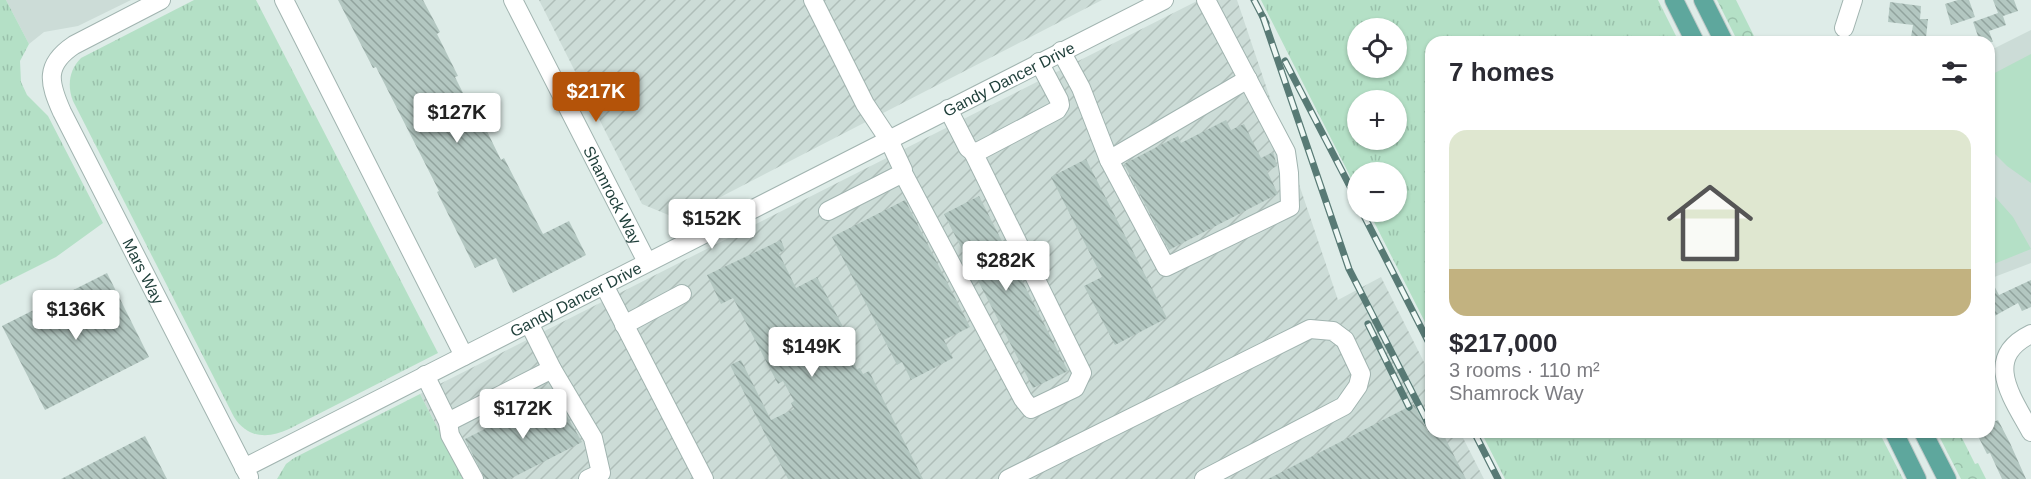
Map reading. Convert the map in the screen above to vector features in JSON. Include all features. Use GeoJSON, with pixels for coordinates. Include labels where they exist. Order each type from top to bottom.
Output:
{"type":"FeatureCollection","features":[{"type":"Feature","properties":{"kind":"main road"},"geometry":{"type":"LineString","coordinates":[[1674,0],[1692,36]]}},
{"type":"Feature","properties":{"kind":"main road"},"geometry":{"type":"LineString","coordinates":[[1702,0],[1721,36]]}},
{"type":"Feature","properties":{"kind":"main road"},"geometry":{"type":"LineString","coordinates":[[1896,438],[1917,479]]}},
{"type":"Feature","properties":{"kind":"main road"},"geometry":{"type":"LineString","coordinates":[[1926,438],[1947,479]]}},
{"type":"Feature","properties":{"kind":"street","name":"Mars Way"},"geometry":{"type":"LineString","coordinates":[[161,0],[63,52],[55,61],[52,83],[63,112],[247,473]]}},
{"type":"Feature","properties":{"kind":"street"},"geometry":{"type":"LineString","coordinates":[[284,0],[464,356]]}},
{"type":"Feature","properties":{"kind":"street","name":"Shamrock Way"},"geometry":{"type":"LineString","coordinates":[[513,0],[647,262]]}},
{"type":"Feature","properties":{"kind":"street"},"geometry":{"type":"LineString","coordinates":[[813,0],[865,104],[889,140],[902,164],[903,172],[1023,399],[1031,409],[1075,388],[1082,373],[973,152],[968,148],[948,109]]}},
{"type":"Feature","properties":{"kind":"street","name":"Gandy Dancer Drive"},"geometry":{"type":"LineString","coordinates":[[247,473],[425,375],[1164,0]]}},
{"type":"Feature","properties":{"kind":"street"},"geometry":{"type":"LineString","coordinates":[[1061,51],[1081,88],[1084,102],[1109,160],[1166,267],[1290,207],[1286,152],[1206,0]]}},
{"type":"Feature","properties":{"kind":"street"},"geometry":{"type":"LineString","coordinates":[[1844,28],[1853,0]]}},
{"type":"Feature","properties":{"kind":"street"},"geometry":{"type":"LineString","coordinates":[[973,152],[1057,110],[1060,105],[1059,100],[1039,62]]}},
{"type":"Feature","properties":{"kind":"street"},"geometry":{"type":"LineString","coordinates":[[1109,160],[1248,79]]}},
{"type":"Feature","properties":{"kind":"street"},"geometry":{"type":"LineString","coordinates":[[828,211],[903,172]]}},
{"type":"Feature","properties":{"kind":"street"},"geometry":{"type":"LineString","coordinates":[[604,285],[704,479]]}},
{"type":"Feature","properties":{"kind":"street"},"geometry":{"type":"LineString","coordinates":[[624,325],[682,294]]}},
{"type":"Feature","properties":{"kind":"street"},"geometry":{"type":"LineString","coordinates":[[529,323],[552,369],[593,438],[601,473],[588,479]]}},
{"type":"Feature","properties":{"kind":"street"},"geometry":{"type":"LineString","coordinates":[[1008,479],[1310,329],[1332,331],[1345,340],[1361,374],[1358,386],[1344,406],[1204,479]]}},
{"type":"Feature","properties":{"kind":"street"},"geometry":{"type":"LineString","coordinates":[[2031,334],[2017,341],[2006,353],[2004,372],[2011,395],[2031,432]]}},
{"type":"Feature","properties":{"kind":"street"},"geometry":{"type":"LineString","coordinates":[[448,422],[552,369]]}},
{"type":"Feature","properties":{"kind":"street"},"geometry":{"type":"LineString","coordinates":[[425,375],[448,422],[450,435],[474,479]]}},
{"type":"Feature","properties":{"kind":"shaded area"},"geometry":{"type":"Polygon","coordinates":[[[6,0],[131,0],[78,26],[44,32],[29,44],[6,0]]]}},
{"type":"Feature","properties":{"kind":"shaded area"},"geometry":{"type":"Polygon","coordinates":[[[539,0],[1102,0],[678,219],[642,204],[539,0]]]}},
{"type":"Feature","properties":{"kind":"shaded area"},"geometry":{"type":"Polygon","coordinates":[[[1199,0],[1237,0],[1338,300],[1381,277],[1425,364],[1425,438],[1463,438],[1484,479],[464,479],[420,394],[1199,0]]]}},
{"type":"Feature","properties":{"kind":"shaded area"},"geometry":{"type":"Polygon","coordinates":[[[2031,30],[2031,263],[1995,277],[1995,48],[2031,30]]]}},
{"type":"Feature","properties":{"kind":"green space"},"geometry":{"type":"Polygon","coordinates":[[[0,0],[6,0],[29,44],[20,61],[21,82],[27,95],[48,116],[103,223],[56,257],[0,285],[0,0]]]}},
{"type":"Feature","properties":{"kind":"green space"},"geometry":{"type":"Polygon","coordinates":[[[194,0],[256,0],[438,353],[289,429],[273,434],[252,433],[239,424],[234,417],[73,101],[70,90],[70,78],[81,58],[194,0]]]}},
{"type":"Feature","properties":{"kind":"green space"},"geometry":{"type":"Polygon","coordinates":[[[1261,0],[1658,0],[1676,36],[1425,36],[1425,322],[1374,222],[1407,222],[1407,162],[1347,162],[1347,170],[1261,0]]]}},
{"type":"Feature","properties":{"kind":"green space"},"geometry":{"type":"Polygon","coordinates":[[[1717,0],[1736,0],[1754,36],[1735,36],[1717,0]]]}},
{"type":"Feature","properties":{"kind":"green space"},"geometry":{"type":"Polygon","coordinates":[[[2031,54],[2031,183],[2007,166],[1995,154],[1995,73],[2031,54]]]}},
{"type":"Feature","properties":{"kind":"green space"},"geometry":{"type":"Polygon","coordinates":[[[1995,197],[2013,217],[2031,249],[1995,264],[1995,197]]]}},
{"type":"Feature","properties":{"kind":"green space"},"geometry":{"type":"Polygon","coordinates":[[[420,394],[464,479],[277,479],[286,464],[294,458],[420,394]]]}},
{"type":"Feature","properties":{"kind":"green space"},"geometry":{"type":"Polygon","coordinates":[[[1484,438],[1882,438],[1903,479],[1505,479],[1484,438]]]}},
{"type":"Feature","properties":{"kind":"green space"},"geometry":{"type":"Polygon","coordinates":[[[1940,438],[1962,438],[1975,464],[1978,463],[1986,479],[1961,479],[1940,438]]]}},
{"type":"Feature","properties":{"kind":"building"},"geometry":{"type":"Polygon","coordinates":[[[338,0],[423,0],[440,32],[437,34],[477,121],[481,119],[501,160],[504,158],[543,234],[569,221],[586,255],[513,293],[496,258],[475,268],[376,67],[373,68],[338,0]]]}},
{"type":"Feature","properties":{"kind":"building"},"geometry":{"type":"Polygon","coordinates":[[[1958,0],[1969,0],[1975,17],[1951,25],[1945,4],[1958,0]]]}},
{"type":"Feature","properties":{"kind":"building"},"geometry":{"type":"Polygon","coordinates":[[[1993,0],[2014,0],[2018,11],[2003,16],[2006,25],[1989,31],[1991,36],[1978,36],[1973,22],[1998,13],[1993,0]]]}},
{"type":"Feature","properties":{"kind":"building"},"geometry":{"type":"Polygon","coordinates":[[[1890,2],[1921,6],[1920,19],[1928,19],[1926,36],[1911,36],[1913,25],[1888,22],[1890,2]]]}},
{"type":"Feature","properties":{"kind":"building"},"geometry":{"type":"Polygon","coordinates":[[[1226,120],[1231,130],[1244,124],[1261,158],[1273,152],[1277,166],[1267,171],[1278,194],[1169,250],[1124,164],[1178,136],[1181,143],[1226,120]]]}},
{"type":"Feature","properties":{"kind":"building"},"geometry":{"type":"Polygon","coordinates":[[[1086,159],[1167,318],[1115,345],[1084,286],[1102,277],[1051,177],[1086,159]]]}},
{"type":"Feature","properties":{"kind":"building"},"geometry":{"type":"Polygon","coordinates":[[[979,196],[1068,371],[1033,388],[944,214],[979,196]]]}},
{"type":"Feature","properties":{"kind":"building"},"geometry":{"type":"Polygon","coordinates":[[[905,200],[970,327],[944,340],[953,358],[911,380],[902,362],[897,365],[832,237],[905,200]]]}},
{"type":"Feature","properties":{"kind":"building"},"geometry":{"type":"Polygon","coordinates":[[[781,240],[785,250],[779,253],[796,288],[817,277],[853,346],[847,349],[857,369],[860,368],[863,374],[869,371],[923,479],[788,479],[730,365],[741,360],[771,420],[794,409],[791,403],[794,401],[783,381],[778,384],[733,298],[721,304],[707,275],[781,240]]]}},
{"type":"Feature","properties":{"kind":"building"},"geometry":{"type":"Polygon","coordinates":[[[107,273],[149,357],[45,410],[2,326],[107,273]]]}},
{"type":"Feature","properties":{"kind":"building"},"geometry":{"type":"Polygon","coordinates":[[[2031,280],[2031,307],[2022,311],[2018,303],[1995,316],[1995,287],[1999,295],[2031,280]]]}},
{"type":"Feature","properties":{"kind":"building"},"geometry":{"type":"Polygon","coordinates":[[[554,394],[582,442],[510,479],[485,479],[465,439],[554,394]]]}},
{"type":"Feature","properties":{"kind":"building"},"geometry":{"type":"Polygon","coordinates":[[[1414,404],[1425,426],[1425,438],[1445,438],[1466,479],[1268,479],[1414,404]]]}},
{"type":"Feature","properties":{"kind":"building"},"geometry":{"type":"Polygon","coordinates":[[[1998,420],[2026,479],[2002,479],[1990,453],[1987,454],[1979,438],[1995,438],[1995,421],[1998,420]]]}},
{"type":"Feature","properties":{"kind":"building"},"geometry":{"type":"Polygon","coordinates":[[[145,436],[167,479],[61,479],[145,436]]]}},
{"type":"Feature","properties":{"kind":"railway"},"geometry":{"type":"LineString","coordinates":[[1254,0],[1266,23]]}},
{"type":"Feature","properties":{"kind":"railway"},"geometry":{"type":"LineString","coordinates":[[1263,17],[1349,269],[1425,417]]}},
{"type":"Feature","properties":{"kind":"railway"},"geometry":{"type":"LineString","coordinates":[[1285,61],[1347,181]]}},
{"type":"Feature","properties":{"kind":"railway"},"geometry":{"type":"LineString","coordinates":[[1367,222],[1425,335]]}},
{"type":"Feature","properties":{"kind":"railway"},"geometry":{"type":"LineString","coordinates":[[1368,324],[1409,407]]}},
{"type":"Feature","properties":{"kind":"railway"},"geometry":{"type":"LineString","coordinates":[[1477,438],[1498,479]]}}]}
